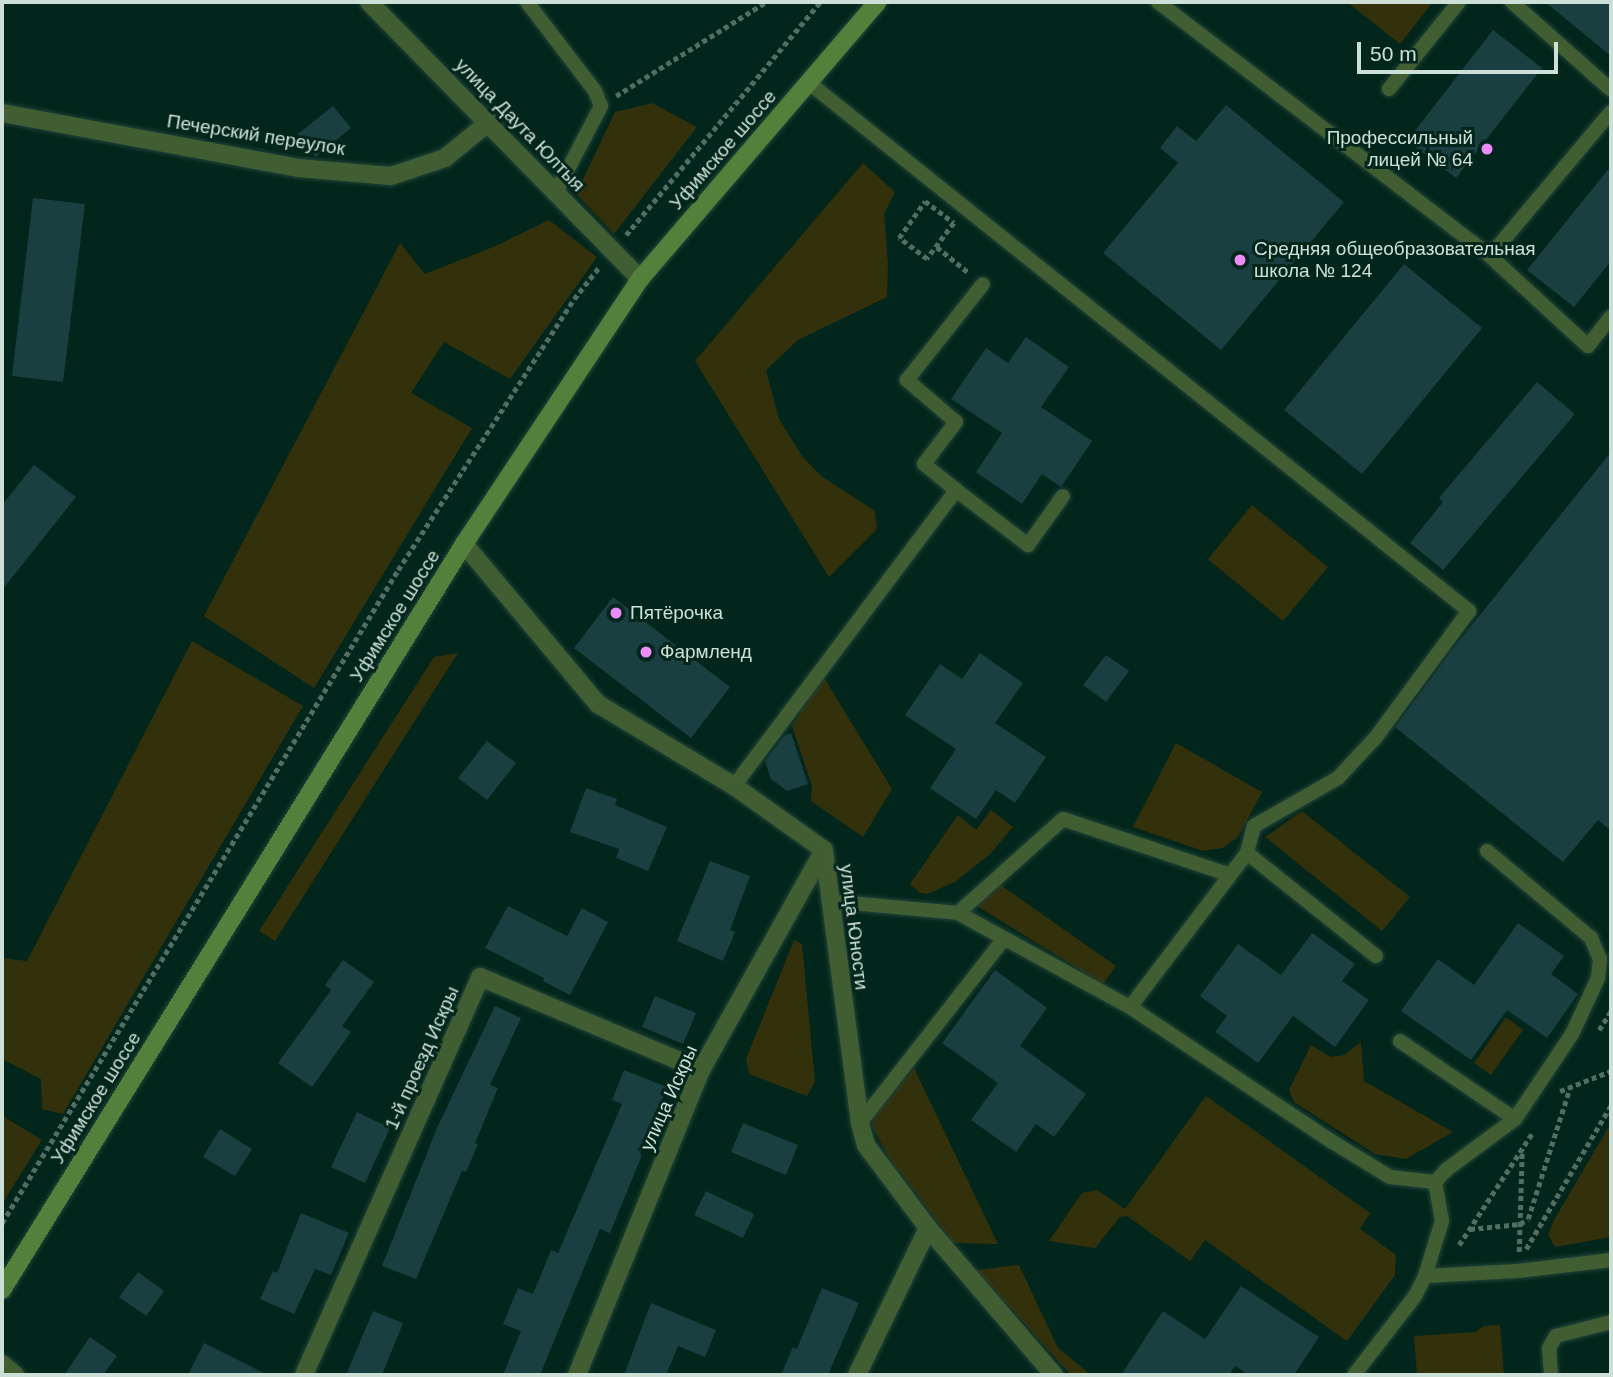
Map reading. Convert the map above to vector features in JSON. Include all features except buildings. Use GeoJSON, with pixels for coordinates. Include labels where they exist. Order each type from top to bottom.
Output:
{"type":"FeatureCollection","features":[{"type":"Feature","properties":{"kind":"main road","name":"Уфимское шоссе"},"geometry":{"type":"LineString","coordinates":[[2,1290],[464,544],[640,279],[877,2]]}},
{"type":"Feature","properties":{"kind":"street","name":"улица Даута Юлтыя"},"geometry":{"type":"LineString","coordinates":[[369,2],[640,279]]}},
{"type":"Feature","properties":{"kind":"street","name":"Печерский переулок"},"geometry":{"type":"LineString","coordinates":[[2,113],[298,168],[391,176],[445,158],[489,122]]}},
{"type":"Feature","properties":{"kind":"street","name":"улица Юности"},"geometry":{"type":"LineString","coordinates":[[464,544],[598,704],[734,786],[824,850],[860,1123],[866,1145],[928,1228],[1054,1375]]}},
{"type":"Feature","properties":{"kind":"street","name":"улица Искры"},"geometry":{"type":"LineString","coordinates":[[576,1375],[701,1070],[824,850]]}},
{"type":"Feature","properties":{"kind":"street","name":"1-й проезд Искры"},"geometry":{"type":"LineString","coordinates":[[304,1375],[480,977],[701,1070]]}},
{"type":"Feature","properties":{"kind":"street"},"geometry":{"type":"LineString","coordinates":[[857,1375],[928,1228]]}},
{"type":"Feature","properties":{"kind":"street"},"geometry":{"type":"LineString","coordinates":[[2,1364],[15,1375]]}},
{"type":"Feature","properties":{"kind":"lane"},"geometry":{"type":"LineString","coordinates":[[527,2],[595,91],[601,106],[556,192]]}},
{"type":"Feature","properties":{"kind":"lane"},"geometry":{"type":"LineString","coordinates":[[1158,2],[1490,256],[1588,346],[1611,317]]}},
{"type":"Feature","properties":{"kind":"lane"},"geometry":{"type":"LineString","coordinates":[[1389,89],[1459,2]]}},
{"type":"Feature","properties":{"kind":"lane"},"geometry":{"type":"LineString","coordinates":[[1512,2],[1611,90]]}},
{"type":"Feature","properties":{"kind":"lane"},"geometry":{"type":"LineString","coordinates":[[808,82],[1469,611],[1376,737],[1338,778],[1254,826],[1247,853],[1130,1007]]}},
{"type":"Feature","properties":{"kind":"lane"},"geometry":{"type":"LineString","coordinates":[[1490,256],[1611,112]]}},
{"type":"Feature","properties":{"kind":"lane"},"geometry":{"type":"LineString","coordinates":[[983,284],[907,380],[956,422],[924,464],[1028,545],[1063,496]]}},
{"type":"Feature","properties":{"kind":"lane"},"geometry":{"type":"LineString","coordinates":[[734,786],[956,490]]}},
{"type":"Feature","properties":{"kind":"lane"},"geometry":{"type":"LineString","coordinates":[[958,913],[1063,819],[1230,875]]}},
{"type":"Feature","properties":{"kind":"lane"},"geometry":{"type":"LineString","coordinates":[[1435,1182],[1446,1170],[1515,1119],[1572,1034],[1598,978],[1600,959],[1591,939],[1487,851]]}},
{"type":"Feature","properties":{"kind":"lane"},"geometry":{"type":"LineString","coordinates":[[1247,853],[1376,956]]}},
{"type":"Feature","properties":{"kind":"lane"},"geometry":{"type":"LineString","coordinates":[[829,901],[958,913],[1003,940],[1130,1007],[1331,1141],[1390,1177],[1435,1182]]}},
{"type":"Feature","properties":{"kind":"lane"},"geometry":{"type":"LineString","coordinates":[[860,1123],[1003,940]]}},
{"type":"Feature","properties":{"kind":"lane"},"geometry":{"type":"LineString","coordinates":[[1400,1041],[1515,1119]]}},
{"type":"Feature","properties":{"kind":"lane"},"geometry":{"type":"LineString","coordinates":[[1354,1375],[1415,1296],[1425,1276],[1442,1221],[1435,1182]]}},
{"type":"Feature","properties":{"kind":"lane"},"geometry":{"type":"LineString","coordinates":[[1425,1276],[1518,1271],[1611,1259]]}},
{"type":"Feature","properties":{"kind":"lane"},"geometry":{"type":"LineString","coordinates":[[1551,1375],[1549,1348],[1556,1336],[1611,1322]]}},
{"type":"Feature","properties":{"kind":"path"},"geometry":{"type":"LineString","coordinates":[[601,106],[766,2]]}},
{"type":"Feature","properties":{"kind":"path"},"geometry":{"type":"LineString","coordinates":[[2,1223],[398,570],[574,299],[820,2]]}},
{"type":"Feature","properties":{"kind":"path"},"geometry":{"type":"LineString","coordinates":[[925,201],[954,223],[937,247],[927,260],[898,238],[925,201]]}},
{"type":"Feature","properties":{"kind":"path"},"geometry":{"type":"LineString","coordinates":[[937,247],[983,284]]}},
{"type":"Feature","properties":{"kind":"path"},"geometry":{"type":"LineString","coordinates":[[1559,1091],[1611,1071]]}},
{"type":"Feature","properties":{"kind":"path"},"geometry":{"type":"LineString","coordinates":[[1470,1229],[1520,1224],[1530,1216],[1570,1087]]}},
{"type":"Feature","properties":{"kind":"path"},"geometry":{"type":"LineString","coordinates":[[1522,1148],[1518,1262],[1611,1105]]}},
{"type":"Feature","properties":{"kind":"shaded area"},"geometry":{"type":"Polygon","coordinates":[[[1347,2],[1433,2],[1400,44],[1347,2]]]}},
{"type":"Feature","properties":{"kind":"shaded area"},"geometry":{"type":"Polygon","coordinates":[[[652,103],[697,127],[614,234],[576,194],[615,112],[652,103]]]}},
{"type":"Feature","properties":{"kind":"shaded area"},"geometry":{"type":"Polygon","coordinates":[[[863,163],[895,192],[884,214],[888,263],[887,297],[798,340],[766,370],[779,419],[802,456],[821,476],[875,511],[877,529],[829,577],[695,361],[863,163]]]}},
{"type":"Feature","properties":{"kind":"shaded area"},"geometry":{"type":"Polygon","coordinates":[[[549,220],[597,257],[510,379],[444,342],[411,393],[472,428],[314,688],[204,616],[400,243],[425,274],[498,245],[549,220]]]}},
{"type":"Feature","properties":{"kind":"shaded area"},"geometry":{"type":"Polygon","coordinates":[[[1252,505],[1328,567],[1283,621],[1208,559],[1252,505]]]}},
{"type":"Feature","properties":{"kind":"shaded area"},"geometry":{"type":"Polygon","coordinates":[[[192,641],[303,706],[63,1114],[42,1109],[41,1079],[2,1059],[2,958],[27,961],[192,641]]]}},
{"type":"Feature","properties":{"kind":"shaded area"},"geometry":{"type":"Polygon","coordinates":[[[458,653],[275,941],[259,931],[434,657],[458,653]]]}},
{"type":"Feature","properties":{"kind":"shaded area"},"geometry":{"type":"Polygon","coordinates":[[[823,676],[892,789],[863,837],[811,801],[812,786],[792,726],[823,676]]]}},
{"type":"Feature","properties":{"kind":"shaded area"},"geometry":{"type":"Polygon","coordinates":[[[1176,743],[1262,792],[1238,837],[1223,848],[1203,851],[1133,827],[1176,743]]]}},
{"type":"Feature","properties":{"kind":"shaded area"},"geometry":{"type":"Polygon","coordinates":[[[991,810],[1013,827],[990,854],[955,882],[927,894],[920,893],[910,884],[958,815],[976,830],[991,810]]]}},
{"type":"Feature","properties":{"kind":"shaded area"},"geometry":{"type":"Polygon","coordinates":[[[1302,811],[1410,897],[1382,931],[1265,837],[1302,811]]]}},
{"type":"Feature","properties":{"kind":"shaded area"},"geometry":{"type":"Polygon","coordinates":[[[998,883],[1116,966],[1103,984],[975,905],[998,883]]]}},
{"type":"Feature","properties":{"kind":"shaded area"},"geometry":{"type":"Polygon","coordinates":[[[794,940],[802,944],[815,1082],[807,1096],[749,1074],[746,1059],[794,940]]]}},
{"type":"Feature","properties":{"kind":"shaded area"},"geometry":{"type":"Polygon","coordinates":[[[1506,1017],[1523,1030],[1491,1075],[1474,1063],[1506,1017]]]}},
{"type":"Feature","properties":{"kind":"shaded area"},"geometry":{"type":"Polygon","coordinates":[[[1361,1042],[1364,1081],[1453,1132],[1406,1159],[1375,1154],[1294,1102],[1289,1090],[1311,1045],[1331,1057],[1344,1055],[1361,1042]]]}},
{"type":"Feature","properties":{"kind":"shaded area"},"geometry":{"type":"Polygon","coordinates":[[[914,1068],[998,1244],[953,1243],[889,1158],[872,1126],[874,1117],[914,1068]]]}},
{"type":"Feature","properties":{"kind":"shaded area"},"geometry":{"type":"Polygon","coordinates":[[[1206,1096],[1370,1213],[1360,1229],[1396,1255],[1395,1275],[1347,1341],[1205,1240],[1190,1261],[1127,1216],[1120,1217],[1095,1248],[1049,1241],[1082,1193],[1097,1190],[1125,1209],[1206,1096]]]}},
{"type":"Feature","properties":{"kind":"shaded area"},"geometry":{"type":"Polygon","coordinates":[[[3,1116],[42,1140],[2,1204],[2,1118],[3,1116]]]}},
{"type":"Feature","properties":{"kind":"shaded area"},"geometry":{"type":"Polygon","coordinates":[[[1611,1123],[1611,1237],[1555,1247],[1548,1235],[1554,1220],[1611,1123]]]}},
{"type":"Feature","properties":{"kind":"shaded area"},"geometry":{"type":"Polygon","coordinates":[[[1019,1265],[1058,1348],[1091,1375],[1071,1375],[976,1270],[1019,1265]]]}},
{"type":"Feature","properties":{"kind":"shaded area"},"geometry":{"type":"Polygon","coordinates":[[[1500,1325],[1504,1375],[1417,1375],[1414,1336],[1475,1332],[1484,1326],[1500,1325]]]}},
{"type":"Feature","properties":{"kind":"place","name":"Профессильный лицей № 64"},"geometry":{"type":"Point","coordinates":[1487,149]}},
{"type":"Feature","properties":{"kind":"place","name":"Средняя общеобразовательная школа № 124"},"geometry":{"type":"Point","coordinates":[1240,260]}},
{"type":"Feature","properties":{"kind":"place","name":"Пятёрочка"},"geometry":{"type":"Point","coordinates":[616,613]}},
{"type":"Feature","properties":{"kind":"place","name":"Фармленд"},"geometry":{"type":"Point","coordinates":[646,652]}}]}
